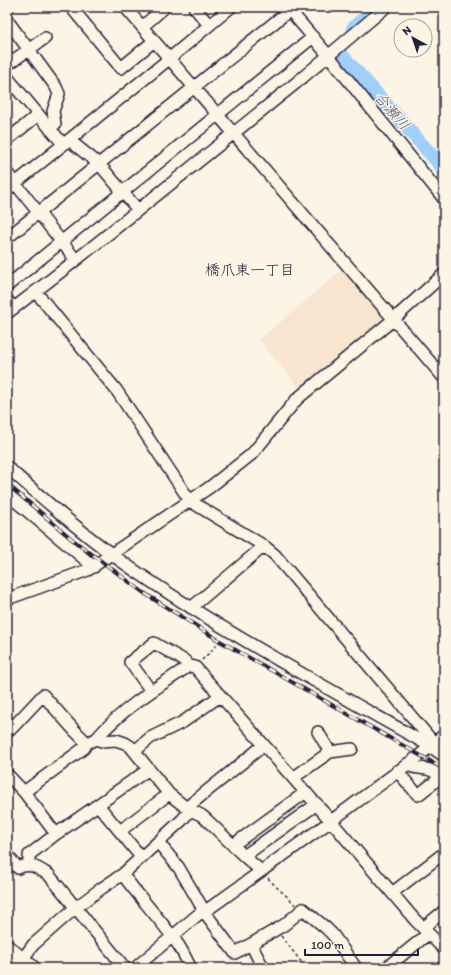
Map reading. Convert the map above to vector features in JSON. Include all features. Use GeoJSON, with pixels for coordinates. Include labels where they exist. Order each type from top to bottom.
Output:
{"type":"FeatureCollection","features":[{"type":"Feature","properties":{"kind":"main road"},"geometry":{"type":"LineString","coordinates":[[7,947],[24,965]]}},
{"type":"Feature","properties":{"kind":"street"},"geometry":{"type":"LineString","coordinates":[[71,7],[121,68],[154,41]]}},
{"type":"Feature","properties":{"kind":"street"},"geometry":{"type":"LineString","coordinates":[[142,27],[165,7]]}},
{"type":"Feature","properties":{"kind":"street"},"geometry":{"type":"LineString","coordinates":[[194,7],[209,25]]}},
{"type":"Feature","properties":{"kind":"street"},"geometry":{"type":"LineString","coordinates":[[11,186],[169,59],[231,7]]}},
{"type":"Feature","properties":{"kind":"street"},"geometry":{"type":"LineString","coordinates":[[9,307],[36,292],[296,83],[386,7]]}},
{"type":"Feature","properties":{"kind":"street"},"geometry":{"type":"LineString","coordinates":[[128,8],[169,59],[444,378]]}},
{"type":"Feature","properties":{"kind":"street"},"geometry":{"type":"LineString","coordinates":[[7,238],[194,87],[288,8],[328,55],[444,199]]}},
{"type":"Feature","properties":{"kind":"street"},"geometry":{"type":"LineString","coordinates":[[7,20],[56,87],[59,94],[53,111],[55,124],[50,129]]}},
{"type":"Feature","properties":{"kind":"street"},"geometry":{"type":"LineString","coordinates":[[7,286],[313,37]]}},
{"type":"Feature","properties":{"kind":"street"},"geometry":{"type":"LineString","coordinates":[[7,65],[45,38]]}},
{"type":"Feature","properties":{"kind":"street"},"geometry":{"type":"LineString","coordinates":[[7,77],[11,89],[50,129],[66,142],[99,164],[138,210]]}},
{"type":"Feature","properties":{"kind":"street"},"geometry":{"type":"LineString","coordinates":[[7,140],[38,115]]}},
{"type":"Feature","properties":{"kind":"street"},"geometry":{"type":"LineString","coordinates":[[7,173],[11,186],[39,212],[76,260]]}},
{"type":"Feature","properties":{"kind":"street"},"geometry":{"type":"LineString","coordinates":[[7,599],[94,567],[210,487],[252,454],[297,398],[394,319],[444,274]]}},
{"type":"Feature","properties":{"kind":"street"},"geometry":{"type":"LineString","coordinates":[[36,292],[117,391],[190,500],[275,554],[432,745],[444,756]]}},
{"type":"Feature","properties":{"kind":"street"},"geometry":{"type":"LineString","coordinates":[[7,467],[113,555],[191,608],[432,745]]}},
{"type":"Feature","properties":{"kind":"street"},"geometry":{"type":"LineString","coordinates":[[7,494],[94,567]]}},
{"type":"Feature","properties":{"kind":"street"},"geometry":{"type":"LineString","coordinates":[[191,608],[264,546]]}},
{"type":"Feature","properties":{"kind":"street"},"geometry":{"type":"LineString","coordinates":[[151,691],[130,662],[154,643],[192,666],[306,792],[426,931],[444,949]]}},
{"type":"Feature","properties":{"kind":"street"},"geometry":{"type":"LineString","coordinates":[[24,792],[84,748],[132,705],[151,691],[192,666]]}},
{"type":"Feature","properties":{"kind":"street"},"geometry":{"type":"LineString","coordinates":[[9,727],[43,695],[75,731],[91,741],[116,740],[130,746],[170,794],[207,820],[244,856],[262,871]]}},
{"type":"Feature","properties":{"kind":"street"},"geometry":{"type":"LineString","coordinates":[[135,751],[150,738],[183,722],[220,696]]}},
{"type":"Feature","properties":{"kind":"street"},"geometry":{"type":"LineString","coordinates":[[318,732],[330,752]]}},
{"type":"Feature","properties":{"kind":"street"},"geometry":{"type":"LineString","coordinates":[[135,968],[200,913],[262,871],[331,821],[444,735]]}},
{"type":"Feature","properties":{"kind":"street"},"geometry":{"type":"LineString","coordinates":[[24,965],[33,945],[75,908],[123,874],[182,820],[187,814],[188,808],[191,804],[264,745]]}},
{"type":"Feature","properties":{"kind":"street"},"geometry":{"type":"LineString","coordinates":[[293,778],[330,752],[352,749]]}},
{"type":"Feature","properties":{"kind":"street"},"geometry":{"type":"LineString","coordinates":[[397,771],[418,795],[441,777],[426,768],[409,766],[407,764]]}},
{"type":"Feature","properties":{"kind":"street"},"geometry":{"type":"LineString","coordinates":[[29,865],[29,855],[56,834],[149,769]]}},
{"type":"Feature","properties":{"kind":"street"},"geometry":{"type":"LineString","coordinates":[[7,774],[24,792],[56,834]]}},
{"type":"Feature","properties":{"kind":"street"},"geometry":{"type":"LineString","coordinates":[[233,845],[306,792]]}},
{"type":"Feature","properties":{"kind":"street"},"geometry":{"type":"LineString","coordinates":[[120,831],[170,794]]}},
{"type":"Feature","properties":{"kind":"street"},"geometry":{"type":"LineString","coordinates":[[244,856],[316,804]]}},
{"type":"Feature","properties":{"kind":"street"},"geometry":{"type":"LineString","coordinates":[[98,805],[141,858]]}},
{"type":"Feature","properties":{"kind":"street"},"geometry":{"type":"LineString","coordinates":[[158,842],[179,868],[204,911],[235,953],[277,930],[303,909],[329,931],[356,968]]}},
{"type":"Feature","properties":{"kind":"street"},"geometry":{"type":"LineString","coordinates":[[392,892],[444,853]]}},
{"type":"Feature","properties":{"kind":"street"},"geometry":{"type":"LineString","coordinates":[[7,855],[18,868],[24,865],[29,865],[49,875],[125,968]]}},
{"type":"Feature","properties":{"kind":"street"},"geometry":{"type":"LineString","coordinates":[[123,874],[137,894],[178,944],[191,968]]}},
{"type":"Feature","properties":{"kind":"street"},"geometry":{"type":"LineString","coordinates":[[386,968],[426,931],[444,911]]}},
{"type":"Feature","properties":{"kind":"street"},"geometry":{"type":"LineString","coordinates":[[251,944],[264,968]]}},
{"type":"Feature","properties":{"kind":"path"},"geometry":{"type":"LineString","coordinates":[[192,666],[231,632]]}},
{"type":"Feature","properties":{"kind":"path"},"geometry":{"type":"LineString","coordinates":[[262,871],[272,883],[286,894],[301,911]]}},
{"type":"Feature","properties":{"kind":"path"},"geometry":{"type":"LineString","coordinates":[[277,930],[306,968]]}},
{"type":"Feature","properties":{"kind":"shaded area"},"geometry":{"type":"Polygon","coordinates":[[[345,267],[386,315],[386,320],[302,391],[259,340],[345,267]]]}},
{"type":"Feature","properties":{"kind":"waterway","name":"合瀬川"},"geometry":{"type":"LineString","coordinates":[[353,28],[377,7]]}},
{"type":"Feature","properties":{"kind":"waterway","name":"合瀬川"},"geometry":{"type":"LineString","coordinates":[[340,53],[444,169]]}},
{"type":"Feature","properties":{"kind":"railway"},"geometry":{"type":"LineString","coordinates":[[7,484],[73,540],[144,593],[220,641],[444,769]]}},
{"type":"Feature","properties":{"kind":"district","name":"橋爪東一丁目"},"geometry":{"type":"Point","coordinates":[250,270]}}]}
